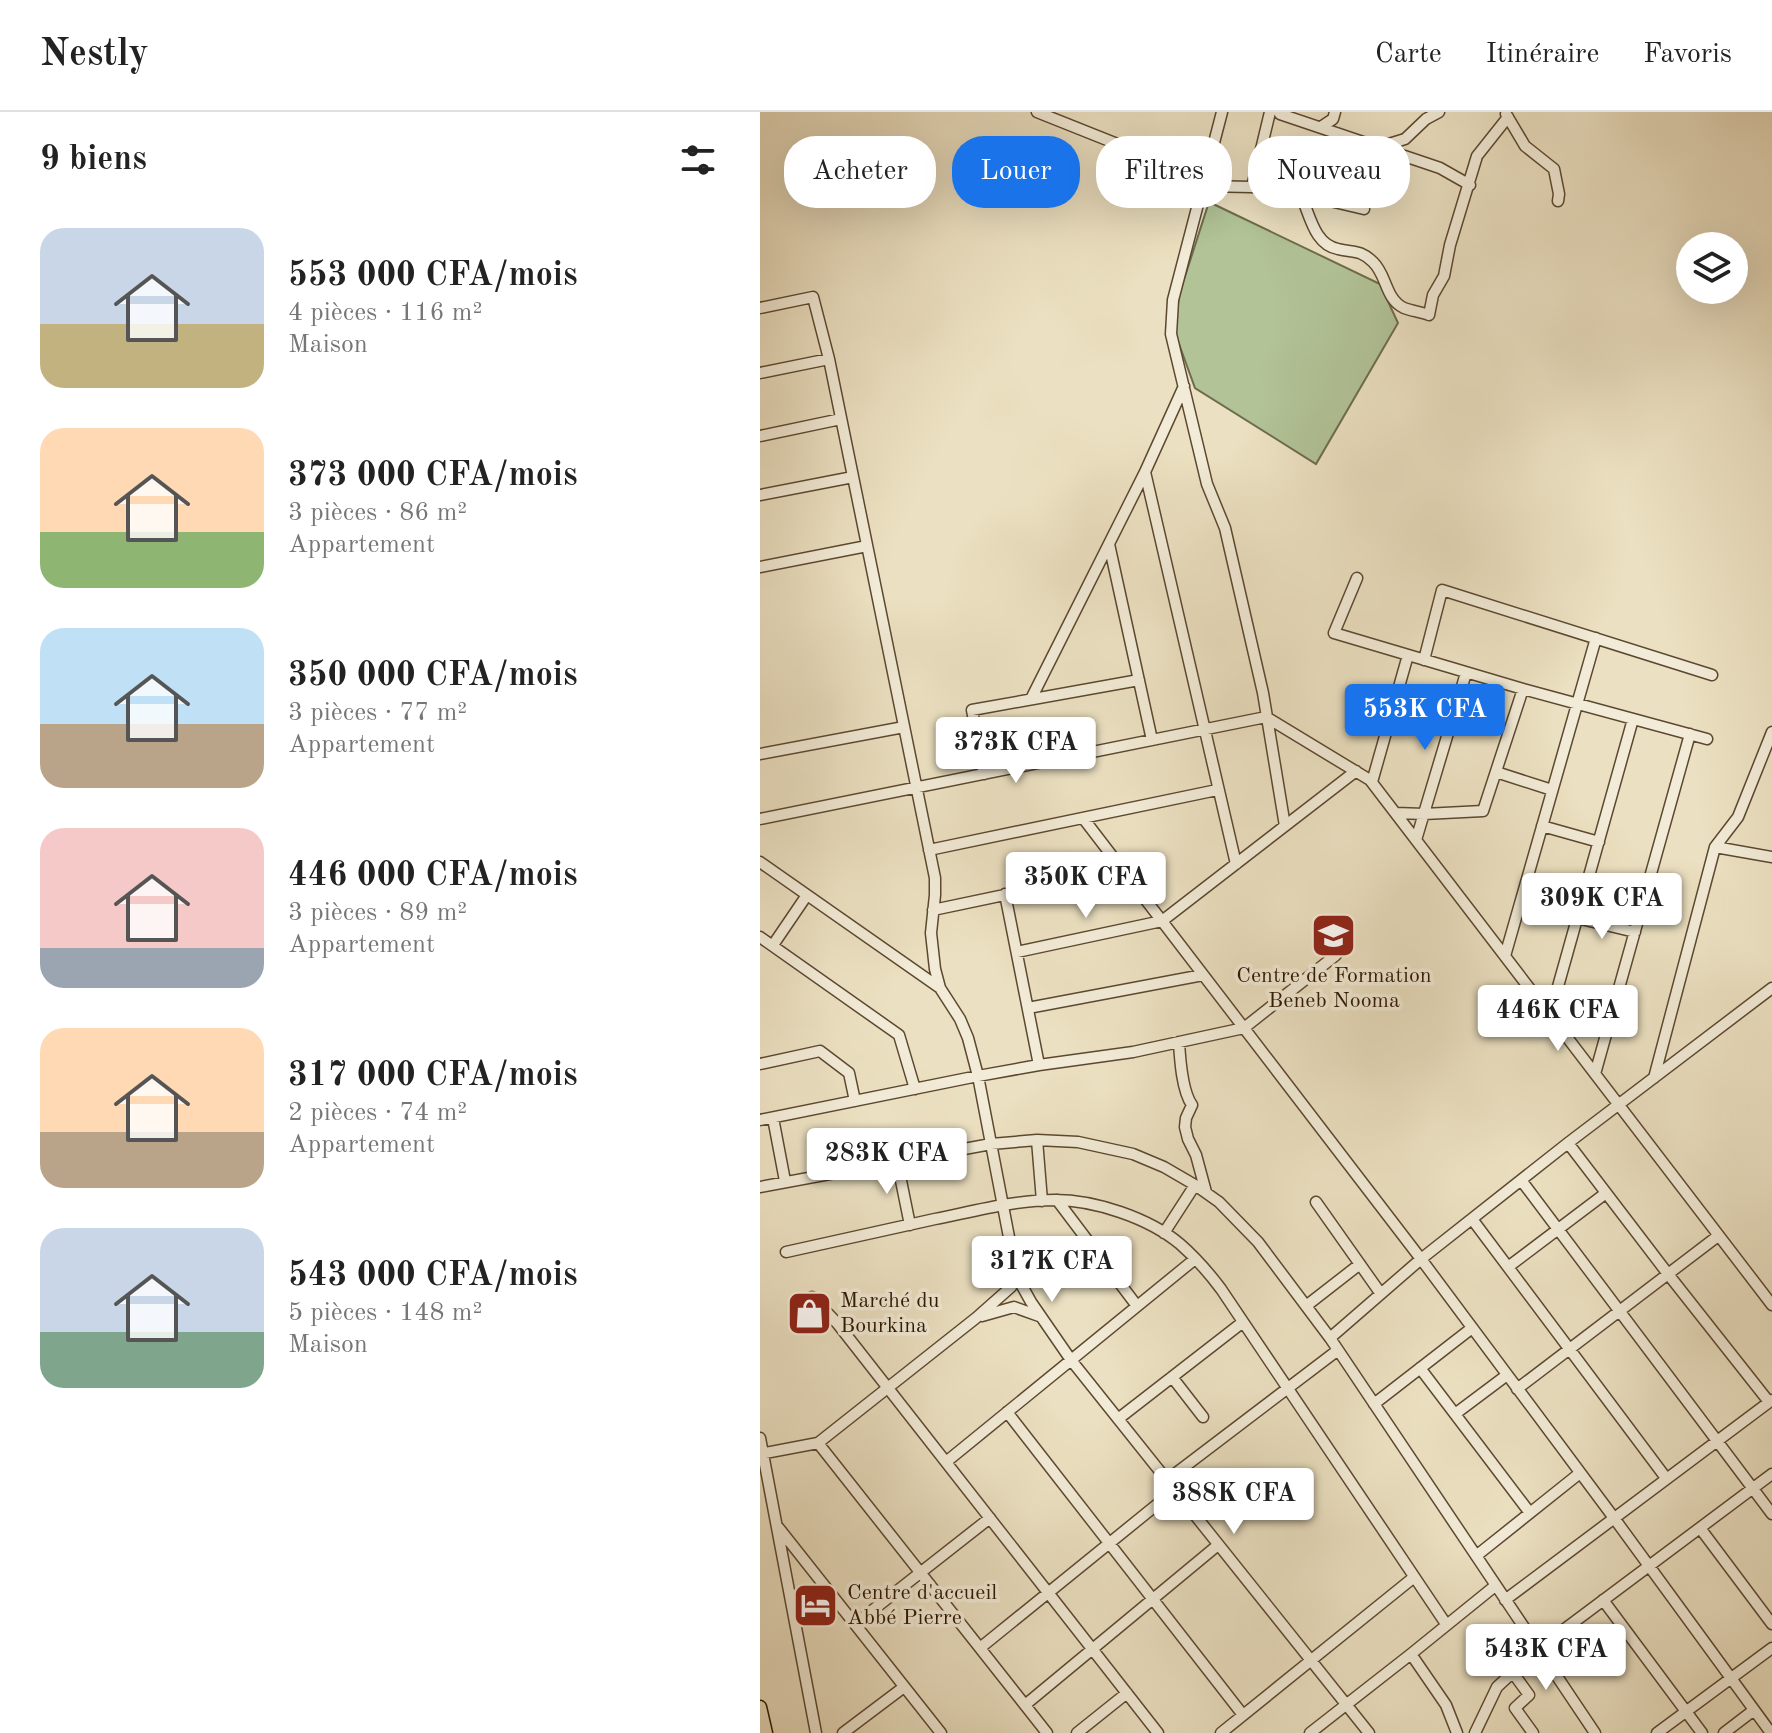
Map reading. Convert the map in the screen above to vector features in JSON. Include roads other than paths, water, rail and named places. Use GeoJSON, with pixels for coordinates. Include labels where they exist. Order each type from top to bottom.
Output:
{"type":"FeatureCollection","features":[{"type":"Feature","properties":{"kind":"main road"},"geometry":{"type":"LineString","coordinates":[[760,1707],[766,1733]]}},
{"type":"Feature","properties":{"kind":"street"},"geometry":{"type":"LineString","coordinates":[[1037,112],[1096,137]]}},
{"type":"Feature","properties":{"kind":"street"},"geometry":{"type":"LineString","coordinates":[[1216,136],[1222,112]]}},
{"type":"Feature","properties":{"kind":"street"},"geometry":{"type":"LineString","coordinates":[[1264,136],[1270,112]]}},
{"type":"Feature","properties":{"kind":"street"},"geometry":{"type":"LineString","coordinates":[[1279,112],[1347,136]]}},
{"type":"Feature","properties":{"kind":"street"},"geometry":{"type":"LineString","coordinates":[[1321,127],[1333,119],[1335,112]]}},
{"type":"Feature","properties":{"kind":"street"},"geometry":{"type":"LineString","coordinates":[[1408,136],[1426,119],[1439,112]]}},
{"type":"Feature","properties":{"kind":"street"},"geometry":{"type":"LineString","coordinates":[[1306,208],[1308,218],[1320,238],[1336,249],[1357,251],[1366,256],[1376,265],[1392,299],[1405,308],[1429,315],[1433,295],[1444,276],[1450,245],[1477,156],[1506,115],[1525,146],[1554,169],[1558,201]]}},
{"type":"Feature","properties":{"kind":"street"},"geometry":{"type":"LineString","coordinates":[[1410,158],[1440,168],[1470,185]]}},
{"type":"Feature","properties":{"kind":"street"},"geometry":{"type":"LineString","coordinates":[[1197,208],[1173,300],[1171,334],[1207,484],[1225,528],[1260,682],[1285,826]]}},
{"type":"Feature","properties":{"kind":"street"},"geometry":{"type":"LineString","coordinates":[[1360,208],[1364,209]]}},
{"type":"Feature","properties":{"kind":"street"},"geometry":{"type":"LineString","coordinates":[[760,308],[813,297],[829,359],[935,878],[931,933],[940,988]]}},
{"type":"Feature","properties":{"kind":"street"},"geometry":{"type":"LineString","coordinates":[[760,373],[829,359]]}},
{"type":"Feature","properties":{"kind":"street"},"geometry":{"type":"LineString","coordinates":[[1031,699],[1145,472],[1184,386]]}},
{"type":"Feature","properties":{"kind":"street"},"geometry":{"type":"LineString","coordinates":[[760,436],[841,419]]}},
{"type":"Feature","properties":{"kind":"street"},"geometry":{"type":"LineString","coordinates":[[1145,472],[1236,864]]}},
{"type":"Feature","properties":{"kind":"street"},"geometry":{"type":"LineString","coordinates":[[760,495],[853,477]]}},
{"type":"Feature","properties":{"kind":"street"},"geometry":{"type":"LineString","coordinates":[[1109,544],[1152,740]]}},
{"type":"Feature","properties":{"kind":"street"},"geometry":{"type":"LineString","coordinates":[[760,567],[867,546]]}},
{"type":"Feature","properties":{"kind":"street"},"geometry":{"type":"LineString","coordinates":[[1357,578],[1334,633],[1707,739]]}},
{"type":"Feature","properties":{"kind":"street"},"geometry":{"type":"LineString","coordinates":[[1424,660],[1442,590],[1712,675]]}},
{"type":"Feature","properties":{"kind":"street"},"geometry":{"type":"LineString","coordinates":[[1505,956],[1596,638]]}},
{"type":"Feature","properties":{"kind":"street"},"geometry":{"type":"LineString","coordinates":[[1372,782],[1408,655]]}},
{"type":"Feature","properties":{"kind":"street"},"geometry":{"type":"LineString","coordinates":[[1416,840],[1466,673]]}},
{"type":"Feature","properties":{"kind":"street"},"geometry":{"type":"LineString","coordinates":[[984,774],[972,710],[1139,680]]}},
{"type":"Feature","properties":{"kind":"street"},"geometry":{"type":"LineString","coordinates":[[1396,813],[1483,811],[1523,689]]}},
{"type":"Feature","properties":{"kind":"street"},"geometry":{"type":"LineString","coordinates":[[760,819],[1266,717],[1372,782],[1772,1305]]}},
{"type":"Feature","properties":{"kind":"street"},"geometry":{"type":"LineString","coordinates":[[1550,1015],[1633,719]]}},
{"type":"Feature","properties":{"kind":"street"},"geometry":{"type":"LineString","coordinates":[[760,754],[904,727]]}},
{"type":"Feature","properties":{"kind":"street"},"geometry":{"type":"LineString","coordinates":[[1654,1078],[1715,847],[1738,817],[1772,732]]}},
{"type":"Feature","properties":{"kind":"street"},"geometry":{"type":"LineString","coordinates":[[1595,1074],[1690,734]]}},
{"type":"Feature","properties":{"kind":"street"},"geometry":{"type":"LineString","coordinates":[[1017,952],[1162,921],[1356,771]]}},
{"type":"Feature","properties":{"kind":"street"},"geometry":{"type":"LineString","coordinates":[[1496,772],[1552,790]]}},
{"type":"Feature","properties":{"kind":"street"},"geometry":{"type":"LineString","coordinates":[[929,850],[1217,790]]}},
{"type":"Feature","properties":{"kind":"street"},"geometry":{"type":"LineString","coordinates":[[1083,818],[1421,1259],[1771,1733]]}},
{"type":"Feature","properties":{"kind":"street"},"geometry":{"type":"LineString","coordinates":[[1542,826],[1599,842]]}},
{"type":"Feature","properties":{"kind":"street"},"geometry":{"type":"LineString","coordinates":[[1715,847],[1772,857]]}},
{"type":"Feature","properties":{"kind":"street"},"geometry":{"type":"LineString","coordinates":[[760,862],[940,988],[968,1038],[1021,1284],[1071,1360],[1369,1733]]}},
{"type":"Feature","properties":{"kind":"street"},"geometry":{"type":"LineString","coordinates":[[933,910],[1123,870]]}},
{"type":"Feature","properties":{"kind":"street"},"geometry":{"type":"LineString","coordinates":[[1005,894],[1039,1065]]}},
{"type":"Feature","properties":{"kind":"street"},"geometry":{"type":"LineString","coordinates":[[773,945],[807,895]]}},
{"type":"Feature","properties":{"kind":"street"},"geometry":{"type":"LineString","coordinates":[[1577,918],[1635,932]]}},
{"type":"Feature","properties":{"kind":"street"},"geometry":{"type":"LineString","coordinates":[[760,937],[899,1035],[915,1089]]}},
{"type":"Feature","properties":{"kind":"street"},"geometry":{"type":"LineString","coordinates":[[760,1120],[978,1076],[1133,1052],[1244,1028],[1336,955]]}},
{"type":"Feature","properties":{"kind":"street"},"geometry":{"type":"LineString","coordinates":[[1028,1008],[1203,975]]}},
{"type":"Feature","properties":{"kind":"street"},"geometry":{"type":"LineString","coordinates":[[1330,1338],[1421,1259],[1772,988]]}},
{"type":"Feature","properties":{"kind":"street"},"geometry":{"type":"LineString","coordinates":[[1179,1042],[1185,1090],[1192,1105],[1185,1127],[1206,1192]]}},
{"type":"Feature","properties":{"kind":"street"},"geometry":{"type":"LineString","coordinates":[[760,1064],[820,1051],[849,1073],[855,1101]]}},
{"type":"Feature","properties":{"kind":"street"},"geometry":{"type":"LineString","coordinates":[[773,1118],[785,1181]]}},
{"type":"Feature","properties":{"kind":"street"},"geometry":{"type":"LineString","coordinates":[[1037,1140],[1042,1201]]}},
{"type":"Feature","properties":{"kind":"street"},"geometry":{"type":"LineString","coordinates":[[760,1187],[991,1144],[1037,1140],[1078,1142],[1133,1154],[1164,1167],[1206,1192],[1258,1242],[1330,1338],[1595,1733]]}},
{"type":"Feature","properties":{"kind":"street"},"geometry":{"type":"LineString","coordinates":[[1505,1600],[1770,1401],[1568,1143]]}},
{"type":"Feature","properties":{"kind":"street"},"geometry":{"type":"LineString","coordinates":[[897,1161],[910,1225]]}},
{"type":"Feature","properties":{"kind":"street"},"geometry":{"type":"LineString","coordinates":[[1521,1180],[1772,1514]]}},
{"type":"Feature","properties":{"kind":"street"},"geometry":{"type":"LineString","coordinates":[[1164,1233],[1195,1185]]}},
{"type":"Feature","properties":{"kind":"street"},"geometry":{"type":"LineString","coordinates":[[1508,1267],[1606,1193]]}},
{"type":"Feature","properties":{"kind":"street"},"geometry":{"type":"LineString","coordinates":[[1057,1200],[1137,1306]]}},
{"type":"Feature","properties":{"kind":"street"},"geometry":{"type":"LineString","coordinates":[[786,1252],[1002,1205],[1057,1200],[1128,1215],[1164,1233],[1195,1259],[1221,1289],[1446,1624]]}},
{"type":"Feature","properties":{"kind":"street"},"geometry":{"type":"LineString","coordinates":[[1316,1202],[1381,1294]]}},
{"type":"Feature","properties":{"kind":"street"},"geometry":{"type":"LineString","coordinates":[[1472,1219],[1666,1478]]}},
{"type":"Feature","properties":{"kind":"street"},"geometry":{"type":"LineString","coordinates":[[1517,1389],[1718,1236]]}},
{"type":"Feature","properties":{"kind":"street"},"geometry":{"type":"LineString","coordinates":[[762,1453],[818,1443],[1011,1287],[1013,1258]]}},
{"type":"Feature","properties":{"kind":"street"},"geometry":{"type":"LineString","coordinates":[[946,1462],[1195,1259]]}},
{"type":"Feature","properties":{"kind":"street"},"geometry":{"type":"LineString","coordinates":[[1306,1306],[1360,1264]]}},
{"type":"Feature","properties":{"kind":"street"},"geometry":{"type":"LineString","coordinates":[[812,1297],[837,1323],[1158,1733]]}},
{"type":"Feature","properties":{"kind":"street"},"geometry":{"type":"LineString","coordinates":[[976,1318],[1014,1307],[1040,1316]]}},
{"type":"Feature","properties":{"kind":"street"},"geometry":{"type":"LineString","coordinates":[[1118,1419],[1243,1322]]}},
{"type":"Feature","properties":{"kind":"street"},"geometry":{"type":"LineString","coordinates":[[1374,1404],[1472,1328]]}},
{"type":"Feature","properties":{"kind":"street"},"geometry":{"type":"LineString","coordinates":[[1167,1480],[1338,1350]]}},
{"type":"Feature","properties":{"kind":"street"},"geometry":{"type":"LineString","coordinates":[[1420,1368],[1530,1513]]}},
{"type":"Feature","properties":{"kind":"street"},"geometry":{"type":"LineString","coordinates":[[1455,1414],[1507,1375]]}},
{"type":"Feature","properties":{"kind":"street"},"geometry":{"type":"LineString","coordinates":[[1172,1377],[1203,1417]]}},
{"type":"Feature","properties":{"kind":"street"},"geometry":{"type":"LineString","coordinates":[[1007,1412],[1243,1715]]}},
{"type":"Feature","properties":{"kind":"street"},"geometry":{"type":"LineString","coordinates":[[760,1438],[816,1733]]}},
{"type":"Feature","properties":{"kind":"street"},"geometry":{"type":"LineString","coordinates":[[818,1443],[1047,1733]]}},
{"type":"Feature","properties":{"kind":"street"},"geometry":{"type":"LineString","coordinates":[[1476,1556],[1580,1473]]}},
{"type":"Feature","properties":{"kind":"street"},"geometry":{"type":"LineString","coordinates":[[1475,1733],[1497,1687],[1538,1649],[1772,1474]]}},
{"type":"Feature","properties":{"kind":"street"},"geometry":{"type":"LineString","coordinates":[[980,1648],[1175,1490]]}},
{"type":"Feature","properties":{"kind":"street"},"geometry":{"type":"LineString","coordinates":[[855,1624],[990,1518]]}},
{"type":"Feature","properties":{"kind":"street"},"geometry":{"type":"LineString","coordinates":[[777,1525],[941,1733]]}},
{"type":"Feature","properties":{"kind":"street"},"geometry":{"type":"LineString","coordinates":[[1700,1528],[1772,1624]]}},
{"type":"Feature","properties":{"kind":"street"},"geometry":{"type":"LineString","coordinates":[[1025,1705],[1218,1545]]}},
{"type":"Feature","properties":{"kind":"street"},"geometry":{"type":"LineString","coordinates":[[1221,1733],[1413,1578]]}},
{"type":"Feature","properties":{"kind":"street"},"geometry":{"type":"LineString","coordinates":[[1310,1733],[1495,1586]]}},
{"type":"Feature","properties":{"kind":"street"},"geometry":{"type":"LineString","coordinates":[[1603,1600],[1702,1733]]}},
{"type":"Feature","properties":{"kind":"street"},"geometry":{"type":"LineString","coordinates":[[1657,1733],[1772,1648]]}},
{"type":"Feature","properties":{"kind":"street"},"geometry":{"type":"LineString","coordinates":[[1411,1654],[1446,1705],[1457,1733]]}},
{"type":"Feature","properties":{"kind":"street"},"geometry":{"type":"LineString","coordinates":[[1513,1673],[1529,1695],[1515,1708],[1533,1733]]}},
{"type":"Feature","properties":{"kind":"street"},"geometry":{"type":"LineString","coordinates":[[843,1733],[904,1687]]}},
{"type":"Feature","properties":{"kind":"street"},"geometry":{"type":"LineString","coordinates":[[1077,1733],[1127,1693]]}},
{"type":"Feature","properties":{"kind":"street"},"geometry":{"type":"LineString","coordinates":[[1724,1733],[1754,1710]]}},
{"type":"Feature","properties":{"kind":"place","name":"Centre de Formation Beneb Nooma"},"geometry":{"type":"Point","coordinates":[1334,935]}},
{"type":"Feature","properties":{"kind":"place","name":"Marché du Bourkina"},"geometry":{"type":"Point","coordinates":[809,1314]}},
{"type":"Feature","properties":{"kind":"place","name":"Centre d'accueil Abbé Pierre"},"geometry":{"type":"Point","coordinates":[816,1606]}}]}
